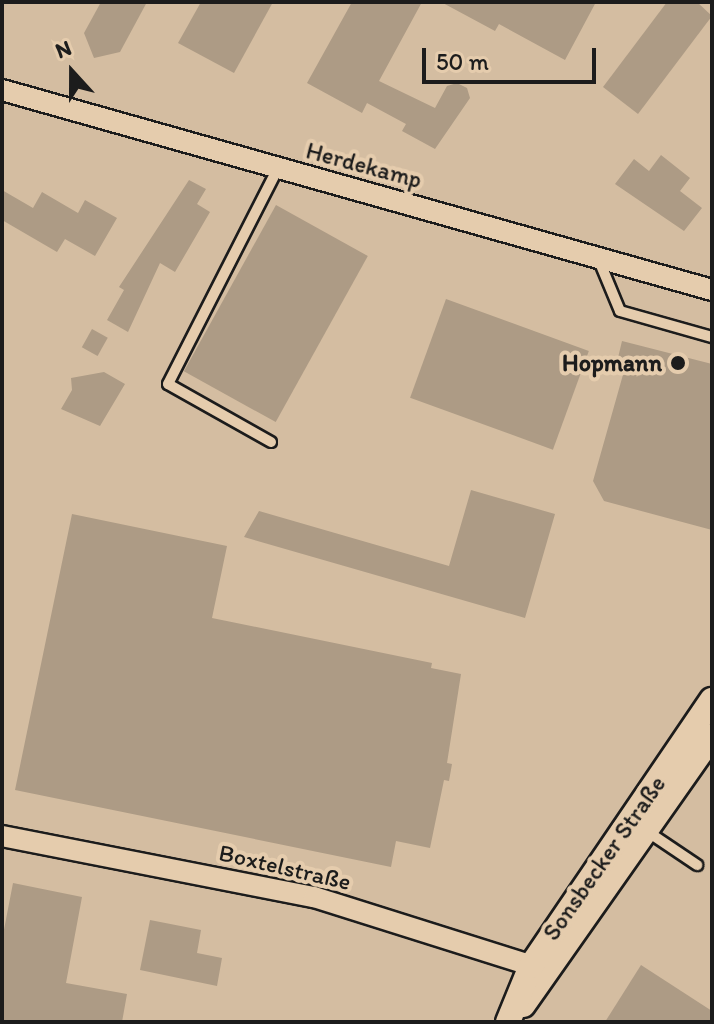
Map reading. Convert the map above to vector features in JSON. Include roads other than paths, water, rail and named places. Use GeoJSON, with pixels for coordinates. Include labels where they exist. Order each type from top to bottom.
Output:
{"type":"FeatureCollection","features":[{"type":"Feature","properties":{"kind":"street","name":"Herdekamp"},"geometry":{"type":"LineString","coordinates":[[2,90],[712,290]]}},
{"type":"Feature","properties":{"kind":"street","name":"Sonsbecker Straße"},"geometry":{"type":"LineString","coordinates":[[508,1022],[540,969],[639,825],[712,700]]}},
{"type":"Feature","properties":{"kind":"street","name":"Sonsbecker Straße"},"geometry":{"type":"LineString","coordinates":[[639,825],[712,736]]}},
{"type":"Feature","properties":{"kind":"street","name":"Boxtelstraße"},"geometry":{"type":"LineString","coordinates":[[2,836],[314,897],[540,969]]}},
{"type":"Feature","properties":{"kind":"lane"},"geometry":{"type":"LineString","coordinates":[[271,442],[168,384],[278,168]]}},
{"type":"Feature","properties":{"kind":"lane"},"geometry":{"type":"LineString","coordinates":[[598,256],[620,311],[712,337]]}},
{"type":"Feature","properties":{"kind":"lane"},"geometry":{"type":"LineString","coordinates":[[639,825],[697,865]]}},
{"type":"Feature","properties":{"kind":"place","name":"Hopmann"},"geometry":{"type":"Point","coordinates":[678,363]}}]}
